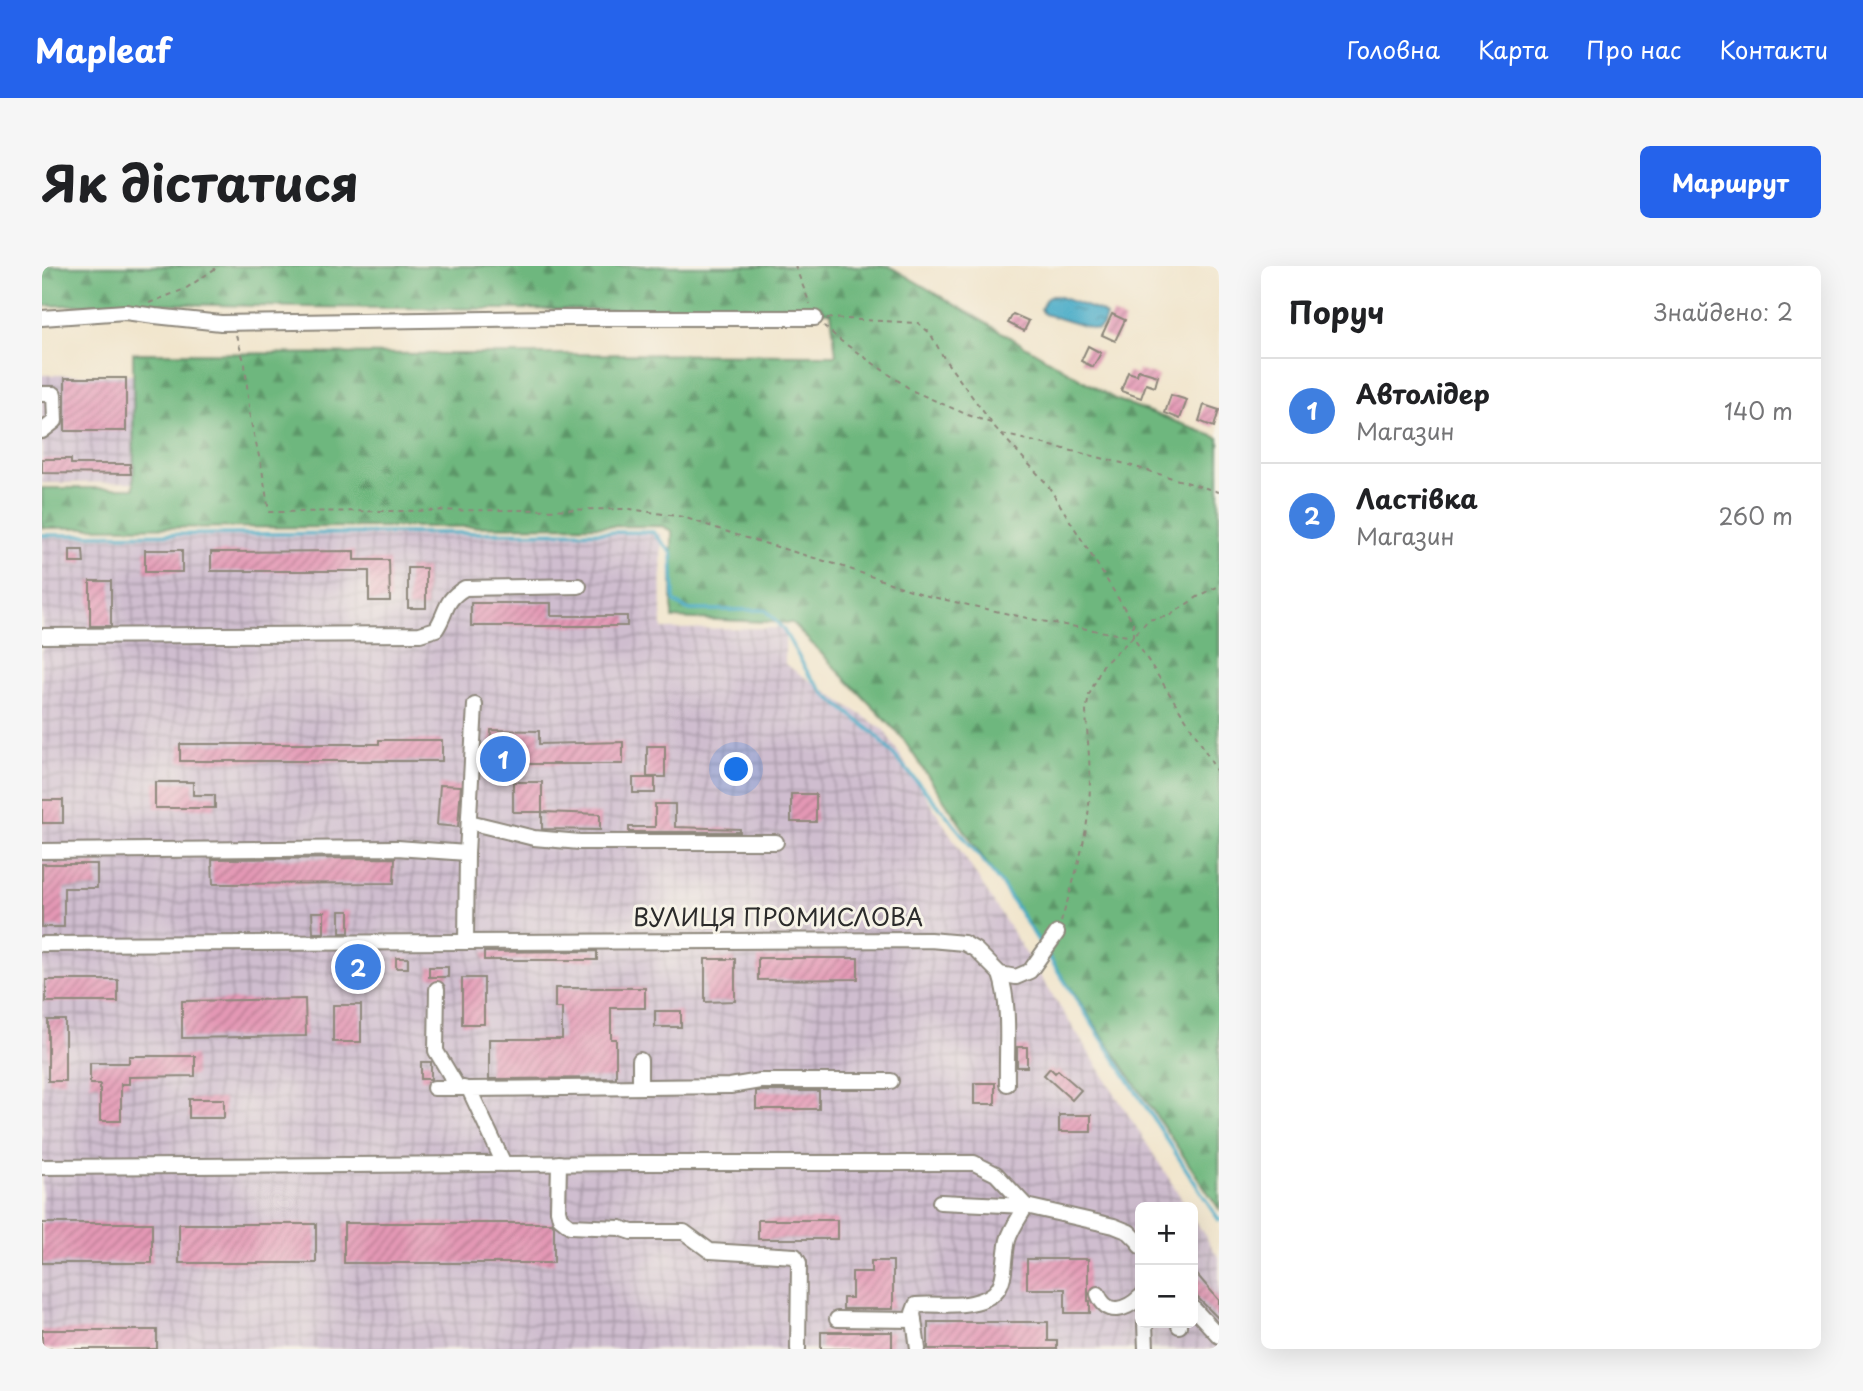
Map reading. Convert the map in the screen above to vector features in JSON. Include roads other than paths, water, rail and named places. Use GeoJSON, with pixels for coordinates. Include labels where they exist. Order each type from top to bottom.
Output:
{"type":"FeatureCollection","features":[{"type":"Feature","properties":{"kind":"street"},"geometry":{"type":"LineString","coordinates":[[42,318],[125,312],[231,323],[559,318],[815,318]]}},
{"type":"Feature","properties":{"kind":"street"},"geometry":{"type":"LineString","coordinates":[[42,394],[54,394],[55,421],[42,431]]}},
{"type":"Feature","properties":{"kind":"street"},"geometry":{"type":"LineString","coordinates":[[42,636],[420,634],[436,629],[452,595],[465,588],[579,586]]}},
{"type":"Feature","properties":{"kind":"street"},"geometry":{"type":"LineString","coordinates":[[466,942],[467,853],[475,705]]}},
{"type":"Feature","properties":{"kind":"street"},"geometry":{"type":"LineString","coordinates":[[469,822],[534,838],[580,842],[776,842]]}},
{"type":"Feature","properties":{"kind":"street"},"geometry":{"type":"LineString","coordinates":[[42,851],[397,848],[467,853]]}},
{"type":"Feature","properties":{"kind":"street"},"geometry":{"type":"LineString","coordinates":[[1007,1084],[1006,1002],[1000,974],[1016,977],[1030,971],[1057,933]]}},
{"type":"Feature","properties":{"kind":"street","name":"ВУЛИЦЯ ПРОМИСЛОВА"},"geometry":{"type":"LineString","coordinates":[[42,944],[946,940],[964,943],[976,950],[1000,974]]}},
{"type":"Feature","properties":{"kind":"street"},"geometry":{"type":"LineString","coordinates":[[437,989],[436,1051],[464,1088],[504,1164]]}},
{"type":"Feature","properties":{"kind":"street"},"geometry":{"type":"LineString","coordinates":[[639,1087],[640,1060]]}},
{"type":"Feature","properties":{"kind":"street"},"geometry":{"type":"LineString","coordinates":[[434,1088],[730,1086],[760,1081],[891,1081]]}},
{"type":"Feature","properties":{"kind":"street"},"geometry":{"type":"LineString","coordinates":[[559,1163],[558,1210],[560,1218],[570,1226],[620,1228],[632,1232],[684,1232],[710,1251],[795,1256],[799,1263],[798,1349]]}},
{"type":"Feature","properties":{"kind":"street"},"geometry":{"type":"LineString","coordinates":[[42,1167],[974,1163],[996,1174],[1026,1206]]}},
{"type":"Feature","properties":{"kind":"street"},"geometry":{"type":"LineString","coordinates":[[940,1202],[1026,1206],[1114,1226],[1135,1238]]}},
{"type":"Feature","properties":{"kind":"street"},"geometry":{"type":"LineString","coordinates":[[918,1349],[913,1309],[916,1305],[961,1309],[993,1294],[1000,1286],[1005,1272],[1009,1239],[1026,1206]]}},
{"type":"Feature","properties":{"kind":"street"},"geometry":{"type":"LineString","coordinates":[[1098,1294],[1105,1305],[1117,1309],[1124,1309],[1135,1302]]}},
{"type":"Feature","properties":{"kind":"street"},"geometry":{"type":"LineString","coordinates":[[1198,1313],[1219,1336]]}},
{"type":"Feature","properties":{"kind":"street"},"geometry":{"type":"LineString","coordinates":[[837,1319],[914,1320]]}},
{"type":"Feature","properties":{"kind":"street"},"geometry":{"type":"LineString","coordinates":[[1145,1328],[1146,1349]]}},
{"type":"Feature","properties":{"kind":"water"},"geometry":{"type":"Polygon","coordinates":[[[1050,296],[1102,312],[1106,316],[1103,326],[1097,330],[1044,314],[1041,309],[1050,296]]]}},
{"type":"Feature","properties":{"kind":"waterway"},"geometry":{"type":"LineString","coordinates":[[42,535],[653,532],[672,553],[674,601],[687,610],[765,610],[783,629],[808,673],[826,695],[875,734],[944,812],[1002,885],[1039,942]]}},
{"type":"Feature","properties":{"kind":"waterway"},"geometry":{"type":"LineString","coordinates":[[1047,954],[1219,1220]]}},
{"type":"Feature","properties":{"kind":"place","name":"Автолідер"},"geometry":{"type":"Point","coordinates":[503,759]}},
{"type":"Feature","properties":{"kind":"place","name":"Ластівка"},"geometry":{"type":"Point","coordinates":[358,967]}}]}
